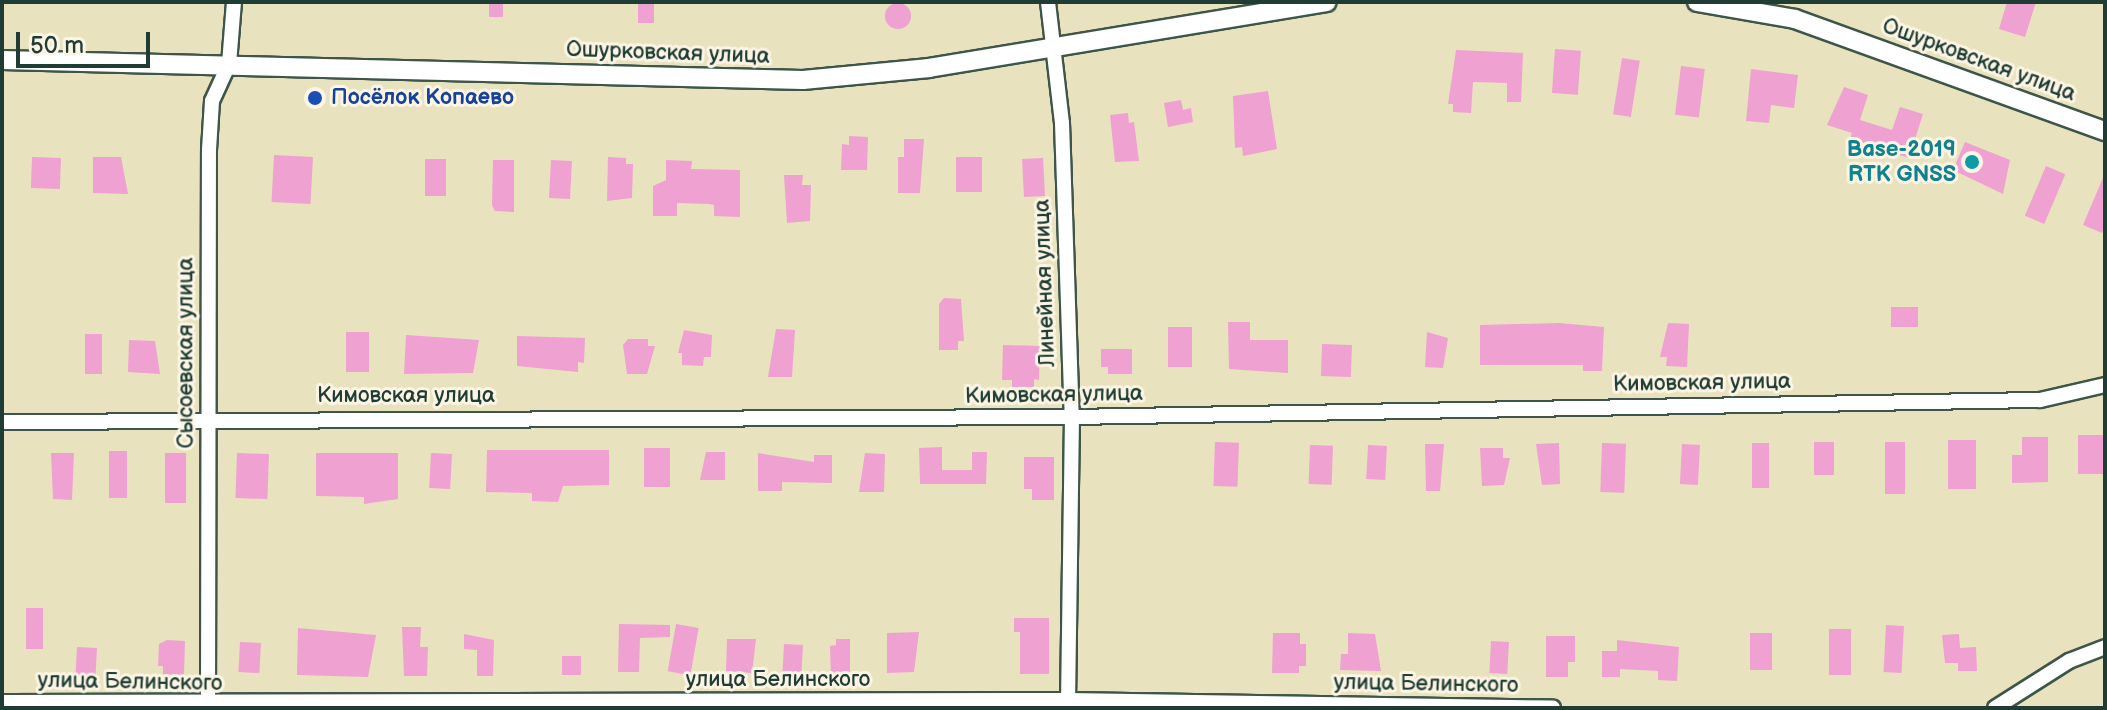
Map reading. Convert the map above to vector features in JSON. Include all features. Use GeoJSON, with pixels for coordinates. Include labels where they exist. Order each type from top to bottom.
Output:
{"type":"FeatureCollection","features":[{"type":"Feature","properties":{"kind":"street","name":"Сысоевская улица"},"geometry":{"type":"LineString","coordinates":[[208,707],[209,150],[212,101],[229,64],[234,2]]}},
{"type":"Feature","properties":{"kind":"street","name":"Линейная улица"},"geometry":{"type":"LineString","coordinates":[[1048,2],[1062,123],[1072,417],[1068,704]]}},
{"type":"Feature","properties":{"kind":"street","name":"Ошурковская улица"},"geometry":{"type":"LineString","coordinates":[[2,60],[803,80],[929,68],[1327,2]]}},
{"type":"Feature","properties":{"kind":"street","name":"Ошурковская улица"},"geometry":{"type":"LineString","coordinates":[[1697,2],[1795,19],[2105,131]]}},
{"type":"Feature","properties":{"kind":"street","name":"Кимовская улица"},"geometry":{"type":"LineString","coordinates":[[2,422],[1072,417],[2040,400],[2105,385]]}},
{"type":"Feature","properties":{"kind":"street"},"geometry":{"type":"LineString","coordinates":[[1995,708],[2069,661],[2105,647]]}},
{"type":"Feature","properties":{"kind":"street","name":"улица Белинского"},"geometry":{"type":"LineString","coordinates":[[2,702],[208,707],[1068,704],[1553,708]]}},
{"type":"Feature","properties":{"kind":"building"},"geometry":{"type":"Polygon","coordinates":[[[489,2],[503,2],[503,17],[489,17],[489,2]]]}},
{"type":"Feature","properties":{"kind":"building"},"geometry":{"type":"Polygon","coordinates":[[[638,2],[654,2],[654,23],[638,23],[638,2]]]}},
{"type":"Feature","properties":{"kind":"building"},"geometry":{"type":"Polygon","coordinates":[[[2007,2],[2036,2],[2025,37],[1999,29],[2007,2]]]}},
{"type":"Feature","properties":{"kind":"building"},"geometry":{"type":"Polygon","coordinates":[[[898,3],[908,6],[911,16],[908,26],[898,29],[888,26],[885,16],[888,6],[898,3]]]}},
{"type":"Feature","properties":{"kind":"building"},"geometry":{"type":"Polygon","coordinates":[[[1555,49],[1581,51],[1578,95],[1552,93],[1555,49]]]}},
{"type":"Feature","properties":{"kind":"building"},"geometry":{"type":"Polygon","coordinates":[[[1456,50],[1523,53],[1521,102],[1507,102],[1507,83],[1473,82],[1471,113],[1453,112],[1453,104],[1448,104],[1456,50]]]}},
{"type":"Feature","properties":{"kind":"building"},"geometry":{"type":"Polygon","coordinates":[[[1622,58],[1640,61],[1631,117],[1613,114],[1622,58]]]}},
{"type":"Feature","properties":{"kind":"building"},"geometry":{"type":"Polygon","coordinates":[[[1681,66],[1705,69],[1699,118],[1675,115],[1681,66]]]}},
{"type":"Feature","properties":{"kind":"building"},"geometry":{"type":"Polygon","coordinates":[[[1751,69],[1798,75],[1794,108],[1771,105],[1769,123],[1746,121],[1751,69]]]}},
{"type":"Feature","properties":{"kind":"building"},"geometry":{"type":"Polygon","coordinates":[[[1844,87],[1868,95],[1860,120],[1892,130],[1900,107],[1923,114],[1909,158],[1850,139],[1852,133],[1827,125],[1844,87]]]}},
{"type":"Feature","properties":{"kind":"building"},"geometry":{"type":"Polygon","coordinates":[[[1268,91],[1277,149],[1243,156],[1242,147],[1235,148],[1233,96],[1268,91]]]}},
{"type":"Feature","properties":{"kind":"building"},"geometry":{"type":"Polygon","coordinates":[[[1181,100],[1183,110],[1191,108],[1193,122],[1168,127],[1164,103],[1181,100]]]}},
{"type":"Feature","properties":{"kind":"building"},"geometry":{"type":"Polygon","coordinates":[[[1128,113],[1129,123],[1134,122],[1139,161],[1115,162],[1110,115],[1128,113]]]}},
{"type":"Feature","properties":{"kind":"building"},"geometry":{"type":"Polygon","coordinates":[[[849,136],[868,137],[867,170],[841,170],[842,144],[849,145],[849,136]]]}},
{"type":"Feature","properties":{"kind":"building"},"geometry":{"type":"Polygon","coordinates":[[[904,139],[924,139],[920,193],[898,193],[898,157],[904,157],[904,139]]]}},
{"type":"Feature","properties":{"kind":"building"},"geometry":{"type":"Polygon","coordinates":[[[1965,142],[2010,160],[2003,194],[1953,170],[1965,142]]]}},
{"type":"Feature","properties":{"kind":"building"},"geometry":{"type":"Polygon","coordinates":[[[274,155],[313,157],[310,204],[272,202],[274,155]]]}},
{"type":"Feature","properties":{"kind":"building"},"geometry":{"type":"Polygon","coordinates":[[[32,157],[61,158],[60,189],[31,188],[32,157]]]}},
{"type":"Feature","properties":{"kind":"building"},"geometry":{"type":"Polygon","coordinates":[[[93,157],[121,157],[128,194],[93,193],[93,157]]]}},
{"type":"Feature","properties":{"kind":"building"},"geometry":{"type":"Polygon","coordinates":[[[608,157],[626,158],[626,164],[633,164],[632,198],[607,201],[608,157]]]}},
{"type":"Feature","properties":{"kind":"building"},"geometry":{"type":"Polygon","coordinates":[[[956,157],[982,157],[982,192],[956,192],[956,157]]]}},
{"type":"Feature","properties":{"kind":"building"},"geometry":{"type":"Polygon","coordinates":[[[1043,158],[1045,196],[1024,197],[1022,159],[1043,158]]]}},
{"type":"Feature","properties":{"kind":"building"},"geometry":{"type":"Polygon","coordinates":[[[425,159],[446,159],[446,196],[425,196],[425,159]]]}},
{"type":"Feature","properties":{"kind":"building"},"geometry":{"type":"Polygon","coordinates":[[[493,160],[514,160],[514,212],[495,211],[492,205],[493,160]]]}},
{"type":"Feature","properties":{"kind":"building"},"geometry":{"type":"Polygon","coordinates":[[[551,160],[572,161],[570,199],[549,198],[551,160]]]}},
{"type":"Feature","properties":{"kind":"building"},"geometry":{"type":"Polygon","coordinates":[[[666,160],[692,161],[691,169],[740,170],[740,217],[714,216],[714,205],[677,203],[677,216],[653,216],[653,186],[666,180],[666,160]]]}},
{"type":"Feature","properties":{"kind":"building"},"geometry":{"type":"Polygon","coordinates":[[[2046,166],[2065,174],[2044,224],[2025,216],[2046,166]]]}},
{"type":"Feature","properties":{"kind":"building"},"geometry":{"type":"Polygon","coordinates":[[[2105,173],[2105,224],[2102,233],[2083,225],[2105,173]]]}},
{"type":"Feature","properties":{"kind":"building"},"geometry":{"type":"Polygon","coordinates":[[[784,175],[803,175],[802,185],[811,185],[810,221],[787,223],[784,175]]]}},
{"type":"Feature","properties":{"kind":"building"},"geometry":{"type":"Polygon","coordinates":[[[944,298],[961,299],[964,341],[958,341],[958,350],[939,350],[939,304],[944,298]]]}},
{"type":"Feature","properties":{"kind":"building"},"geometry":{"type":"Polygon","coordinates":[[[1891,307],[1918,307],[1918,327],[1891,327],[1891,307]]]}},
{"type":"Feature","properties":{"kind":"building"},"geometry":{"type":"Polygon","coordinates":[[[1228,322],[1250,322],[1250,340],[1288,340],[1288,373],[1229,369],[1228,322]]]}},
{"type":"Feature","properties":{"kind":"building"},"geometry":{"type":"Polygon","coordinates":[[[1559,323],[1604,327],[1602,371],[1583,371],[1583,365],[1480,365],[1480,325],[1559,323]]]}},
{"type":"Feature","properties":{"kind":"building"},"geometry":{"type":"Polygon","coordinates":[[[1668,323],[1689,324],[1687,367],[1666,366],[1667,357],[1660,357],[1668,323]]]}},
{"type":"Feature","properties":{"kind":"building"},"geometry":{"type":"Polygon","coordinates":[[[1168,327],[1192,327],[1192,367],[1168,367],[1168,327]]]}},
{"type":"Feature","properties":{"kind":"building"},"geometry":{"type":"Polygon","coordinates":[[[776,329],[795,330],[792,377],[768,377],[776,329]]]}},
{"type":"Feature","properties":{"kind":"building"},"geometry":{"type":"Polygon","coordinates":[[[684,330],[712,335],[711,357],[704,357],[703,366],[682,365],[682,353],[678,353],[684,330]]]}},
{"type":"Feature","properties":{"kind":"building"},"geometry":{"type":"Polygon","coordinates":[[[346,332],[369,332],[369,372],[346,372],[346,332]]]}},
{"type":"Feature","properties":{"kind":"building"},"geometry":{"type":"Polygon","coordinates":[[[1427,332],[1448,338],[1443,368],[1425,367],[1427,332]]]}},
{"type":"Feature","properties":{"kind":"building"},"geometry":{"type":"Polygon","coordinates":[[[85,334],[102,334],[102,374],[85,374],[85,334]]]}},
{"type":"Feature","properties":{"kind":"building"},"geometry":{"type":"Polygon","coordinates":[[[406,335],[479,340],[473,373],[404,374],[406,335]]]}},
{"type":"Feature","properties":{"kind":"building"},"geometry":{"type":"Polygon","coordinates":[[[517,336],[585,338],[584,363],[578,362],[578,372],[517,366],[517,336]]]}},
{"type":"Feature","properties":{"kind":"building"},"geometry":{"type":"Polygon","coordinates":[[[628,339],[648,339],[648,346],[655,346],[647,374],[627,374],[623,345],[628,339]]]}},
{"type":"Feature","properties":{"kind":"building"},"geometry":{"type":"Polygon","coordinates":[[[129,340],[155,341],[160,374],[128,372],[129,340]]]}},
{"type":"Feature","properties":{"kind":"building"},"geometry":{"type":"Polygon","coordinates":[[[1322,344],[1352,345],[1351,377],[1321,376],[1322,344]]]}},
{"type":"Feature","properties":{"kind":"building"},"geometry":{"type":"Polygon","coordinates":[[[1003,345],[1040,346],[1039,380],[1034,379],[1034,387],[1012,387],[1012,380],[1002,380],[1003,345]]]}},
{"type":"Feature","properties":{"kind":"building"},"geometry":{"type":"Polygon","coordinates":[[[1101,349],[1132,349],[1132,374],[1108,374],[1108,367],[1101,367],[1101,349]]]}},
{"type":"Feature","properties":{"kind":"building"},"geometry":{"type":"Polygon","coordinates":[[[2078,435],[2105,435],[2105,474],[2078,474],[2078,435]]]}},
{"type":"Feature","properties":{"kind":"building"},"geometry":{"type":"Polygon","coordinates":[[[2022,437],[2048,437],[2048,482],[2012,483],[2012,455],[2022,455],[2022,437]]]}},
{"type":"Feature","properties":{"kind":"building"},"geometry":{"type":"Polygon","coordinates":[[[1948,440],[1976,440],[1976,489],[1948,489],[1948,440]]]}},
{"type":"Feature","properties":{"kind":"building"},"geometry":{"type":"Polygon","coordinates":[[[1215,442],[1239,443],[1237,487],[1213,486],[1215,442]]]}},
{"type":"Feature","properties":{"kind":"building"},"geometry":{"type":"Polygon","coordinates":[[[1814,442],[1834,442],[1834,475],[1814,475],[1814,442]]]}},
{"type":"Feature","properties":{"kind":"building"},"geometry":{"type":"Polygon","coordinates":[[[1885,442],[1905,442],[1905,494],[1885,494],[1885,442]]]}},
{"type":"Feature","properties":{"kind":"building"},"geometry":{"type":"Polygon","coordinates":[[[1559,443],[1560,484],[1542,485],[1536,444],[1559,443]]]}},
{"type":"Feature","properties":{"kind":"building"},"geometry":{"type":"Polygon","coordinates":[[[1602,443],[1626,444],[1624,493],[1600,492],[1602,443]]]}},
{"type":"Feature","properties":{"kind":"building"},"geometry":{"type":"Polygon","coordinates":[[[1752,443],[1769,443],[1769,488],[1752,488],[1752,443]]]}},
{"type":"Feature","properties":{"kind":"building"},"geometry":{"type":"Polygon","coordinates":[[[1425,444],[1444,444],[1440,491],[1426,491],[1425,444]]]}},
{"type":"Feature","properties":{"kind":"building"},"geometry":{"type":"Polygon","coordinates":[[[1682,444],[1700,445],[1698,485],[1680,484],[1682,444]]]}},
{"type":"Feature","properties":{"kind":"building"},"geometry":{"type":"Polygon","coordinates":[[[1310,445],[1333,446],[1332,485],[1309,484],[1310,445]]]}},
{"type":"Feature","properties":{"kind":"building"},"geometry":{"type":"Polygon","coordinates":[[[1368,445],[1387,446],[1385,480],[1366,479],[1368,445]]]}},
{"type":"Feature","properties":{"kind":"building"},"geometry":{"type":"Polygon","coordinates":[[[942,447],[942,470],[972,470],[972,452],[987,452],[986,484],[920,484],[919,448],[942,447]]]}},
{"type":"Feature","properties":{"kind":"building"},"geometry":{"type":"Polygon","coordinates":[[[644,448],[670,448],[670,487],[644,487],[644,448]]]}},
{"type":"Feature","properties":{"kind":"building"},"geometry":{"type":"Polygon","coordinates":[[[1480,448],[1503,448],[1503,458],[1510,458],[1504,485],[1482,486],[1480,448]]]}},
{"type":"Feature","properties":{"kind":"building"},"geometry":{"type":"Polygon","coordinates":[[[487,450],[609,450],[609,485],[563,486],[558,502],[532,501],[532,493],[486,492],[487,450]]]}},
{"type":"Feature","properties":{"kind":"building"},"geometry":{"type":"Polygon","coordinates":[[[109,451],[127,451],[127,498],[109,498],[109,451]]]}},
{"type":"Feature","properties":{"kind":"building"},"geometry":{"type":"Polygon","coordinates":[[[706,452],[725,452],[725,480],[700,480],[706,452]]]}},
{"type":"Feature","properties":{"kind":"building"},"geometry":{"type":"Polygon","coordinates":[[[51,453],[74,453],[72,500],[53,499],[51,453]]]}},
{"type":"Feature","properties":{"kind":"building"},"geometry":{"type":"Polygon","coordinates":[[[165,453],[186,453],[186,503],[165,503],[165,453]]]}},
{"type":"Feature","properties":{"kind":"building"},"geometry":{"type":"Polygon","coordinates":[[[237,453],[269,454],[267,499],[235,498],[237,453]]]}},
{"type":"Feature","properties":{"kind":"building"},"geometry":{"type":"Polygon","coordinates":[[[316,453],[398,453],[398,499],[364,504],[364,497],[316,496],[316,453]]]}},
{"type":"Feature","properties":{"kind":"building"},"geometry":{"type":"Polygon","coordinates":[[[431,453],[452,454],[450,489],[429,488],[431,453]]]}},
{"type":"Feature","properties":{"kind":"building"},"geometry":{"type":"Polygon","coordinates":[[[758,453],[814,462],[814,455],[832,455],[832,483],[782,482],[782,491],[758,491],[758,453]]]}},
{"type":"Feature","properties":{"kind":"building"},"geometry":{"type":"Polygon","coordinates":[[[865,453],[885,454],[884,492],[859,492],[865,453]]]}},
{"type":"Feature","properties":{"kind":"building"},"geometry":{"type":"Polygon","coordinates":[[[1024,457],[1054,457],[1054,500],[1032,500],[1032,489],[1024,489],[1024,457]]]}},
{"type":"Feature","properties":{"kind":"building"},"geometry":{"type":"Polygon","coordinates":[[[26,608],[43,608],[43,649],[26,649],[26,608]]]}},
{"type":"Feature","properties":{"kind":"building"},"geometry":{"type":"Polygon","coordinates":[[[1014,618],[1049,618],[1049,674],[1020,674],[1020,632],[1014,632],[1014,618]]]}},
{"type":"Feature","properties":{"kind":"building"},"geometry":{"type":"Polygon","coordinates":[[[619,624],[670,625],[670,637],[640,638],[639,672],[618,672],[619,624]]]}},
{"type":"Feature","properties":{"kind":"building"},"geometry":{"type":"Polygon","coordinates":[[[676,624],[699,628],[690,675],[668,671],[676,624]]]}},
{"type":"Feature","properties":{"kind":"building"},"geometry":{"type":"Polygon","coordinates":[[[1886,625],[1904,626],[1902,673],[1884,672],[1886,625]]]}},
{"type":"Feature","properties":{"kind":"building"},"geometry":{"type":"Polygon","coordinates":[[[402,627],[421,627],[420,647],[428,647],[427,676],[404,676],[402,627]]]}},
{"type":"Feature","properties":{"kind":"building"},"geometry":{"type":"Polygon","coordinates":[[[298,628],[376,635],[368,677],[297,675],[298,628]]]}},
{"type":"Feature","properties":{"kind":"building"},"geometry":{"type":"Polygon","coordinates":[[[1829,629],[1851,629],[1851,675],[1829,675],[1829,629]]]}},
{"type":"Feature","properties":{"kind":"building"},"geometry":{"type":"Polygon","coordinates":[[[919,632],[914,672],[887,673],[887,633],[919,632]]]}},
{"type":"Feature","properties":{"kind":"building"},"geometry":{"type":"Polygon","coordinates":[[[1273,633],[1300,633],[1300,644],[1306,644],[1306,666],[1299,666],[1299,673],[1272,673],[1273,633]]]}},
{"type":"Feature","properties":{"kind":"building"},"geometry":{"type":"Polygon","coordinates":[[[1348,633],[1375,634],[1381,671],[1340,670],[1341,654],[1348,654],[1348,633]]]}},
{"type":"Feature","properties":{"kind":"building"},"geometry":{"type":"Polygon","coordinates":[[[1750,633],[1772,633],[1772,670],[1750,670],[1750,633]]]}},
{"type":"Feature","properties":{"kind":"building"},"geometry":{"type":"Polygon","coordinates":[[[464,634],[494,640],[493,676],[477,676],[477,650],[464,649],[464,634]]]}},
{"type":"Feature","properties":{"kind":"building"},"geometry":{"type":"Polygon","coordinates":[[[1959,634],[1960,648],[1976,647],[1977,671],[1958,671],[1958,663],[1945,663],[1942,635],[1959,634]]]}},
{"type":"Feature","properties":{"kind":"building"},"geometry":{"type":"Polygon","coordinates":[[[1546,636],[1575,636],[1575,662],[1568,662],[1568,677],[1546,677],[1546,636]]]}},
{"type":"Feature","properties":{"kind":"building"},"geometry":{"type":"Polygon","coordinates":[[[727,639],[756,639],[752,673],[726,671],[727,639]]]}},
{"type":"Feature","properties":{"kind":"building"},"geometry":{"type":"Polygon","coordinates":[[[836,639],[850,639],[850,679],[831,679],[830,646],[836,645],[836,639]]]}},
{"type":"Feature","properties":{"kind":"building"},"geometry":{"type":"Polygon","coordinates":[[[167,640],[185,641],[184,675],[163,674],[163,666],[158,666],[159,644],[167,640]]]}},
{"type":"Feature","properties":{"kind":"building"},"geometry":{"type":"Polygon","coordinates":[[[1617,640],[1679,647],[1677,681],[1658,680],[1658,671],[1620,669],[1620,677],[1602,677],[1602,651],[1617,651],[1617,640]]]}},
{"type":"Feature","properties":{"kind":"building"},"geometry":{"type":"Polygon","coordinates":[[[1491,641],[1509,642],[1507,674],[1489,673],[1491,641]]]}},
{"type":"Feature","properties":{"kind":"building"},"geometry":{"type":"Polygon","coordinates":[[[240,642],[261,643],[259,673],[238,672],[240,642]]]}},
{"type":"Feature","properties":{"kind":"building"},"geometry":{"type":"Polygon","coordinates":[[[784,644],[803,645],[802,673],[783,672],[784,644]]]}},
{"type":"Feature","properties":{"kind":"building"},"geometry":{"type":"Polygon","coordinates":[[[77,647],[97,648],[95,678],[75,677],[77,647]]]}},
{"type":"Feature","properties":{"kind":"building"},"geometry":{"type":"Polygon","coordinates":[[[562,656],[581,656],[581,675],[562,675],[562,656]]]}},
{"type":"Feature","properties":{"kind":"place","name":"Посёлок Копаево"},"geometry":{"type":"Point","coordinates":[315,98]}},
{"type":"Feature","properties":{"kind":"place","name":"Base-2019 RTK GNSS"},"geometry":{"type":"Point","coordinates":[1972,162]}}]}
